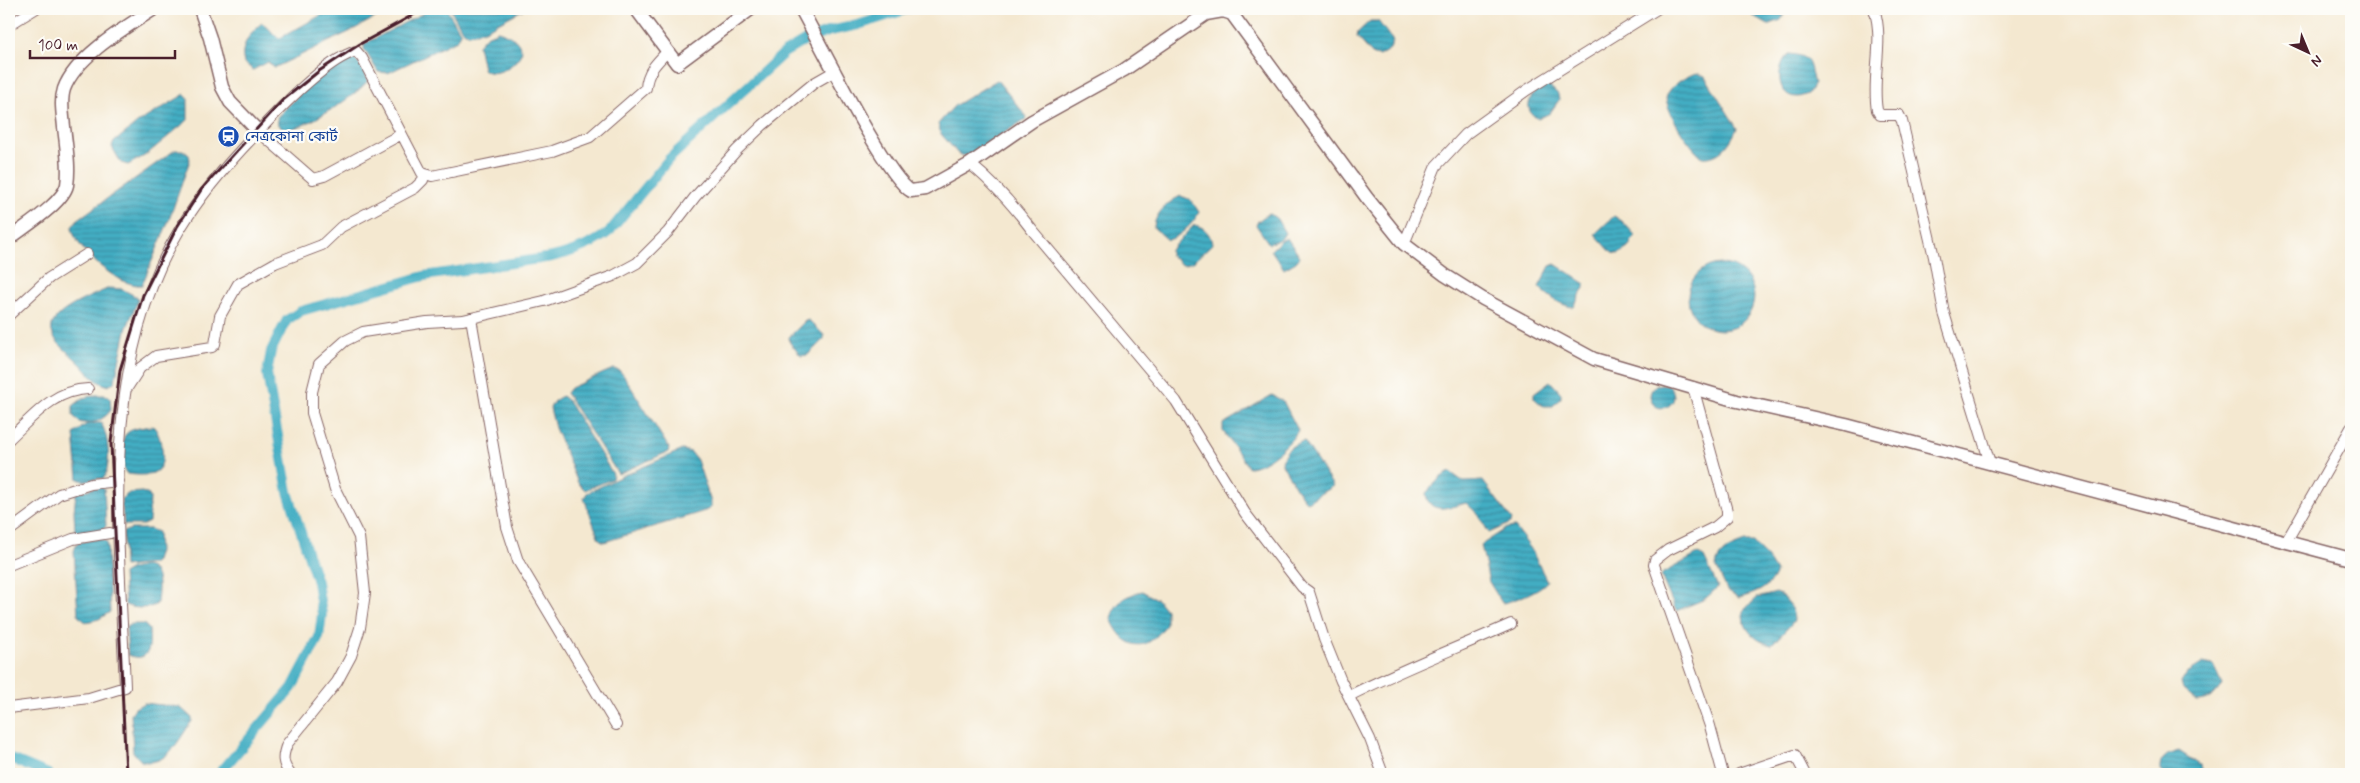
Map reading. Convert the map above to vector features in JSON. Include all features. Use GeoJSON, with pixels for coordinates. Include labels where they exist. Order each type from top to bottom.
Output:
{"type":"FeatureCollection","features":[{"type":"Feature","properties":{"kind":"street"},"geometry":{"type":"LineString","coordinates":[[9,25],[35,9]]}},
{"type":"Feature","properties":{"kind":"street"},"geometry":{"type":"LineString","coordinates":[[9,239],[56,201],[66,187],[67,162],[62,102],[65,88],[70,79],[94,52],[154,9]]}},
{"type":"Feature","properties":{"kind":"street"},"geometry":{"type":"LineString","coordinates":[[200,9],[210,38],[222,87],[230,102],[258,131],[313,179],[324,176],[398,136]]}},
{"type":"Feature","properties":{"kind":"street"},"geometry":{"type":"LineString","coordinates":[[636,9],[677,64],[751,9]]}},
{"type":"Feature","properties":{"kind":"street"},"geometry":{"type":"LineString","coordinates":[[801,9],[875,143],[906,188],[911,191],[925,189],[970,164],[1032,121],[1124,70],[1206,14],[1223,11],[1232,14],[1367,198],[1404,244],[1483,299],[1594,359],[1737,401],[1846,425],[2351,559]]}},
{"type":"Feature","properties":{"kind":"street"},"geometry":{"type":"LineString","coordinates":[[1404,244],[1436,166],[1466,134],[1527,90],[1657,9]]}},
{"type":"Feature","properties":{"kind":"street"},"geometry":{"type":"LineString","coordinates":[[1874,9],[1878,30],[1875,78],[1877,110],[1880,115],[1899,115],[1902,121],[1934,257],[1944,313],[1990,463]]}},
{"type":"Feature","properties":{"kind":"street"},"geometry":{"type":"LineString","coordinates":[[9,708],[89,698],[125,687],[119,482],[124,390],[145,308],[176,237],[204,192],[258,131],[302,87],[356,51],[360,53],[424,174],[423,180],[416,188],[341,227],[322,245],[275,263],[238,284],[220,316],[215,344],[212,347],[156,356],[140,368],[124,390]]}},
{"type":"Feature","properties":{"kind":"street"},"geometry":{"type":"LineString","coordinates":[[424,174],[432,176],[455,172],[552,151],[590,137],[646,88],[646,78],[655,64],[667,52]]}},
{"type":"Feature","properties":{"kind":"street"},"geometry":{"type":"LineString","coordinates":[[290,774],[284,765],[282,756],[286,744],[337,682],[351,656],[360,628],[365,593],[359,537],[335,490],[312,413],[312,392],[319,364],[345,341],[363,332],[471,318],[544,301],[613,276],[637,263],[668,232],[695,197],[737,150],[833,67]]}},
{"type":"Feature","properties":{"kind":"street"},"geometry":{"type":"LineString","coordinates":[[970,164],[995,184],[1012,202],[1032,230],[1176,401],[1245,513],[1302,586],[1309,592],[1324,639],[1370,739],[1383,774]]}},
{"type":"Feature","properties":{"kind":"street"},"geometry":{"type":"LineString","coordinates":[[9,315],[49,278],[87,254]]}},
{"type":"Feature","properties":{"kind":"street"},"geometry":{"type":"LineString","coordinates":[[471,318],[507,527],[518,561],[616,726]]}},
{"type":"Feature","properties":{"kind":"street"},"geometry":{"type":"LineString","coordinates":[[1693,387],[1727,511],[1727,517],[1715,527],[1668,550],[1655,560],[1654,565],[1710,726],[1723,774]]}},
{"type":"Feature","properties":{"kind":"street"},"geometry":{"type":"LineString","coordinates":[[9,439],[42,407],[55,398],[73,390],[88,388]]}},
{"type":"Feature","properties":{"kind":"street"},"geometry":{"type":"LineString","coordinates":[[2286,542],[2351,428]]}},
{"type":"Feature","properties":{"kind":"street"},"geometry":{"type":"LineString","coordinates":[[9,531],[60,494],[91,484],[119,482]]}},
{"type":"Feature","properties":{"kind":"street"},"geometry":{"type":"LineString","coordinates":[[9,565],[73,539],[110,533]]}},
{"type":"Feature","properties":{"kind":"street"},"geometry":{"type":"LineString","coordinates":[[1349,696],[1398,671],[1428,661],[1511,624]]}},
{"type":"Feature","properties":{"kind":"street"},"geometry":{"type":"LineString","coordinates":[[1738,774],[1795,755],[1805,774]]}},
{"type":"Feature","properties":{"kind":"water"},"geometry":{"type":"Polygon","coordinates":[[[332,9],[391,9],[349,32],[274,68],[268,62],[253,70],[244,63],[244,46],[253,31],[262,23],[280,38],[332,9]]]}},
{"type":"Feature","properties":{"kind":"water"},"geometry":{"type":"Polygon","coordinates":[[[431,9],[447,10],[460,31],[457,40],[388,73],[378,72],[364,49],[364,44],[431,9]]]}},
{"type":"Feature","properties":{"kind":"water"},"geometry":{"type":"Polygon","coordinates":[[[450,9],[524,9],[485,30],[469,34],[462,30],[450,9]]]}},
{"type":"Feature","properties":{"kind":"water"},"geometry":{"type":"Polygon","coordinates":[[[1752,9],[1787,9],[1781,20],[1768,25],[1753,16],[1752,9]]]}},
{"type":"Feature","properties":{"kind":"water"},"geometry":{"type":"Polygon","coordinates":[[[1370,21],[1378,21],[1393,41],[1390,49],[1379,56],[1373,55],[1357,37],[1358,32],[1370,21]]]}},
{"type":"Feature","properties":{"kind":"water"},"geometry":{"type":"Polygon","coordinates":[[[498,31],[513,38],[522,51],[516,61],[506,69],[494,73],[488,72],[483,69],[478,45],[486,36],[498,31]]]}},
{"type":"Feature","properties":{"kind":"water"},"geometry":{"type":"Polygon","coordinates":[[[1789,54],[1806,59],[1810,66],[1814,84],[1808,94],[1798,97],[1790,96],[1781,86],[1780,72],[1789,54]]]}},
{"type":"Feature","properties":{"kind":"water"},"geometry":{"type":"Polygon","coordinates":[[[352,56],[361,65],[368,80],[363,86],[344,101],[307,123],[289,129],[278,125],[277,117],[308,85],[352,56]]]}},
{"type":"Feature","properties":{"kind":"water"},"geometry":{"type":"Polygon","coordinates":[[[1696,73],[1705,76],[1737,128],[1732,139],[1724,149],[1708,157],[1702,157],[1691,145],[1675,122],[1666,99],[1673,86],[1696,73]]]}},
{"type":"Feature","properties":{"kind":"water"},"geometry":{"type":"Polygon","coordinates":[[[997,80],[1027,117],[1026,119],[968,156],[959,155],[941,134],[938,124],[954,106],[997,80]]]}},
{"type":"Feature","properties":{"kind":"water"},"geometry":{"type":"Polygon","coordinates":[[[1541,85],[1548,85],[1558,94],[1559,100],[1550,113],[1538,119],[1530,111],[1529,102],[1541,85]]]}},
{"type":"Feature","properties":{"kind":"water"},"geometry":{"type":"Polygon","coordinates":[[[185,94],[188,98],[188,120],[146,155],[128,165],[121,163],[112,147],[113,143],[137,123],[185,94]]]}},
{"type":"Feature","properties":{"kind":"water"},"geometry":{"type":"Polygon","coordinates":[[[175,150],[183,150],[189,155],[190,160],[169,220],[142,285],[133,284],[111,274],[89,256],[75,236],[72,227],[77,220],[175,150]]]}},
{"type":"Feature","properties":{"kind":"water"},"geometry":{"type":"Polygon","coordinates":[[[1181,196],[1191,200],[1199,212],[1186,229],[1168,240],[1154,228],[1155,223],[1159,213],[1172,201],[1181,196]]]}},
{"type":"Feature","properties":{"kind":"water"},"geometry":{"type":"Polygon","coordinates":[[[1269,213],[1277,219],[1285,233],[1282,238],[1269,244],[1256,225],[1258,221],[1269,213]]]}},
{"type":"Feature","properties":{"kind":"water"},"geometry":{"type":"Polygon","coordinates":[[[1614,216],[1622,221],[1635,235],[1628,248],[1619,254],[1612,253],[1595,234],[1614,216]]]}},
{"type":"Feature","properties":{"kind":"water"},"geometry":{"type":"Polygon","coordinates":[[[1194,225],[1206,231],[1212,244],[1193,262],[1182,265],[1170,255],[1170,250],[1194,225]]]}},
{"type":"Feature","properties":{"kind":"water"},"geometry":{"type":"Polygon","coordinates":[[[1287,238],[1300,257],[1296,262],[1284,269],[1271,250],[1280,241],[1287,238]]]}},
{"type":"Feature","properties":{"kind":"water"},"geometry":{"type":"Polygon","coordinates":[[[1555,264],[1586,284],[1574,307],[1555,300],[1539,287],[1550,266],[1555,264]]]}},
{"type":"Feature","properties":{"kind":"water"},"geometry":{"type":"Polygon","coordinates":[[[1721,264],[1734,267],[1744,274],[1751,284],[1754,297],[1751,310],[1744,320],[1734,327],[1721,330],[1708,327],[1698,320],[1691,310],[1688,297],[1691,284],[1698,274],[1708,267],[1721,264]]]}},
{"type":"Feature","properties":{"kind":"water"},"geometry":{"type":"Polygon","coordinates":[[[109,288],[122,289],[137,297],[138,300],[126,330],[115,381],[109,386],[93,378],[58,343],[53,336],[52,325],[56,318],[73,305],[109,288]]]}},
{"type":"Feature","properties":{"kind":"water"},"geometry":{"type":"Polygon","coordinates":[[[809,320],[824,335],[824,339],[808,355],[801,356],[790,343],[789,337],[805,321],[809,320]]]}},
{"type":"Feature","properties":{"kind":"water"},"geometry":{"type":"Polygon","coordinates":[[[613,369],[619,370],[624,376],[669,448],[668,452],[618,474],[566,393],[570,388],[613,369]]]}},
{"type":"Feature","properties":{"kind":"water"},"geometry":{"type":"Polygon","coordinates":[[[1550,381],[1561,393],[1561,398],[1553,406],[1543,406],[1534,398],[1534,393],[1550,381]]]}},
{"type":"Feature","properties":{"kind":"water"},"geometry":{"type":"Polygon","coordinates":[[[1662,384],[1667,385],[1673,391],[1673,401],[1667,407],[1662,408],[1657,407],[1651,401],[1650,396],[1651,391],[1657,385],[1662,384]]]}},
{"type":"Feature","properties":{"kind":"water"},"geometry":{"type":"Polygon","coordinates":[[[106,395],[110,398],[111,410],[105,417],[97,421],[79,422],[73,416],[73,406],[83,398],[106,395]]]}},
{"type":"Feature","properties":{"kind":"water"},"geometry":{"type":"Polygon","coordinates":[[[1272,395],[1283,401],[1298,430],[1290,441],[1276,454],[1261,463],[1248,467],[1223,431],[1223,424],[1272,395]]]}},
{"type":"Feature","properties":{"kind":"water"},"geometry":{"type":"Polygon","coordinates":[[[562,396],[568,401],[613,474],[612,479],[585,490],[578,483],[555,428],[550,408],[554,401],[562,396]]]}},
{"type":"Feature","properties":{"kind":"water"},"geometry":{"type":"Polygon","coordinates":[[[101,423],[106,435],[108,466],[104,478],[83,481],[78,479],[74,434],[85,425],[101,423]]]}},
{"type":"Feature","properties":{"kind":"water"},"geometry":{"type":"Polygon","coordinates":[[[153,426],[158,433],[162,448],[163,457],[159,469],[143,475],[127,474],[124,470],[124,437],[132,430],[153,426]]]}},
{"type":"Feature","properties":{"kind":"water"},"geometry":{"type":"Polygon","coordinates":[[[1304,441],[1333,486],[1307,502],[1297,490],[1282,464],[1282,459],[1286,452],[1296,444],[1304,441]]]}},
{"type":"Feature","properties":{"kind":"water"},"geometry":{"type":"Polygon","coordinates":[[[682,450],[691,452],[697,460],[711,507],[708,510],[604,542],[599,539],[584,498],[587,493],[682,450]]]}},
{"type":"Feature","properties":{"kind":"water"},"geometry":{"type":"Polygon","coordinates":[[[1450,472],[1464,482],[1483,481],[1512,520],[1511,523],[1489,533],[1477,513],[1466,503],[1447,508],[1431,505],[1426,493],[1441,477],[1450,472]]]}},
{"type":"Feature","properties":{"kind":"water"},"geometry":{"type":"Polygon","coordinates":[[[100,486],[104,489],[106,526],[102,531],[78,534],[75,532],[74,511],[76,493],[100,486]]]}},
{"type":"Feature","properties":{"kind":"water"},"geometry":{"type":"Polygon","coordinates":[[[142,492],[149,495],[150,498],[149,522],[143,525],[124,525],[121,499],[129,493],[142,492]]]}},
{"type":"Feature","properties":{"kind":"water"},"geometry":{"type":"Polygon","coordinates":[[[1515,527],[1531,549],[1547,581],[1540,588],[1527,595],[1502,603],[1489,582],[1481,545],[1507,528],[1515,527]]]}},
{"type":"Feature","properties":{"kind":"water"},"geometry":{"type":"Polygon","coordinates":[[[131,529],[150,529],[158,532],[159,551],[156,561],[152,564],[124,567],[123,532],[131,529]]]}},
{"type":"Feature","properties":{"kind":"water"},"geometry":{"type":"Polygon","coordinates":[[[101,538],[107,543],[110,612],[99,619],[86,622],[78,616],[74,551],[77,543],[101,538]]]}},
{"type":"Feature","properties":{"kind":"water"},"geometry":{"type":"Polygon","coordinates":[[[1745,542],[1753,542],[1776,572],[1766,587],[1739,598],[1727,590],[1716,566],[1723,553],[1745,542]]]}},
{"type":"Feature","properties":{"kind":"water"},"geometry":{"type":"Polygon","coordinates":[[[1698,554],[1704,557],[1718,587],[1705,599],[1676,611],[1661,576],[1663,573],[1698,554]]]}},
{"type":"Feature","properties":{"kind":"water"},"geometry":{"type":"Polygon","coordinates":[[[145,566],[154,571],[157,576],[157,604],[141,608],[125,605],[123,574],[131,569],[145,566]]]}},
{"type":"Feature","properties":{"kind":"water"},"geometry":{"type":"Polygon","coordinates":[[[1142,591],[1158,600],[1166,610],[1166,625],[1149,642],[1136,645],[1120,635],[1111,618],[1122,600],[1142,591]]]}},
{"type":"Feature","properties":{"kind":"water"},"geometry":{"type":"Polygon","coordinates":[[[1776,593],[1789,604],[1793,612],[1794,621],[1772,645],[1761,641],[1751,634],[1743,618],[1743,611],[1757,598],[1776,593]]]}},
{"type":"Feature","properties":{"kind":"water"},"geometry":{"type":"Polygon","coordinates":[[[131,624],[144,624],[149,629],[150,641],[148,651],[142,657],[128,655],[126,627],[131,624]]]}},
{"type":"Feature","properties":{"kind":"water"},"geometry":{"type":"Polygon","coordinates":[[[2203,663],[2213,665],[2222,684],[2212,697],[2196,701],[2183,690],[2181,683],[2187,673],[2203,663]]]}},
{"type":"Feature","properties":{"kind":"water"},"geometry":{"type":"Polygon","coordinates":[[[144,703],[180,707],[192,718],[192,721],[171,750],[158,760],[150,762],[141,761],[133,752],[131,714],[135,708],[144,703]]]}},
{"type":"Feature","properties":{"kind":"water"},"geometry":{"type":"Polygon","coordinates":[[[2179,751],[2200,765],[2205,774],[2163,774],[2160,771],[2162,760],[2167,755],[2179,751]]]}},
{"type":"Feature","properties":{"kind":"waterway"},"geometry":{"type":"LineString","coordinates":[[219,774],[292,688],[319,637],[322,614],[317,582],[288,492],[267,374],[271,351],[287,320],[301,311],[424,276],[552,257],[590,244],[610,231],[669,159],[784,53],[806,40],[830,31],[858,25],[908,9]]}},
{"type":"Feature","properties":{"kind":"waterway"},"geometry":{"type":"LineString","coordinates":[[9,758],[48,774]]}},
{"type":"Feature","properties":{"kind":"railway"},"geometry":{"type":"LineString","coordinates":[[126,774],[111,443],[120,370],[143,295],[177,227],[201,190],[283,100],[319,71],[360,44],[424,9]]}},
{"type":"Feature","properties":{"kind":"place","name":"নেত্রকোনা কোর্ট"},"geometry":{"type":"Point","coordinates":[229,137]}}]}
